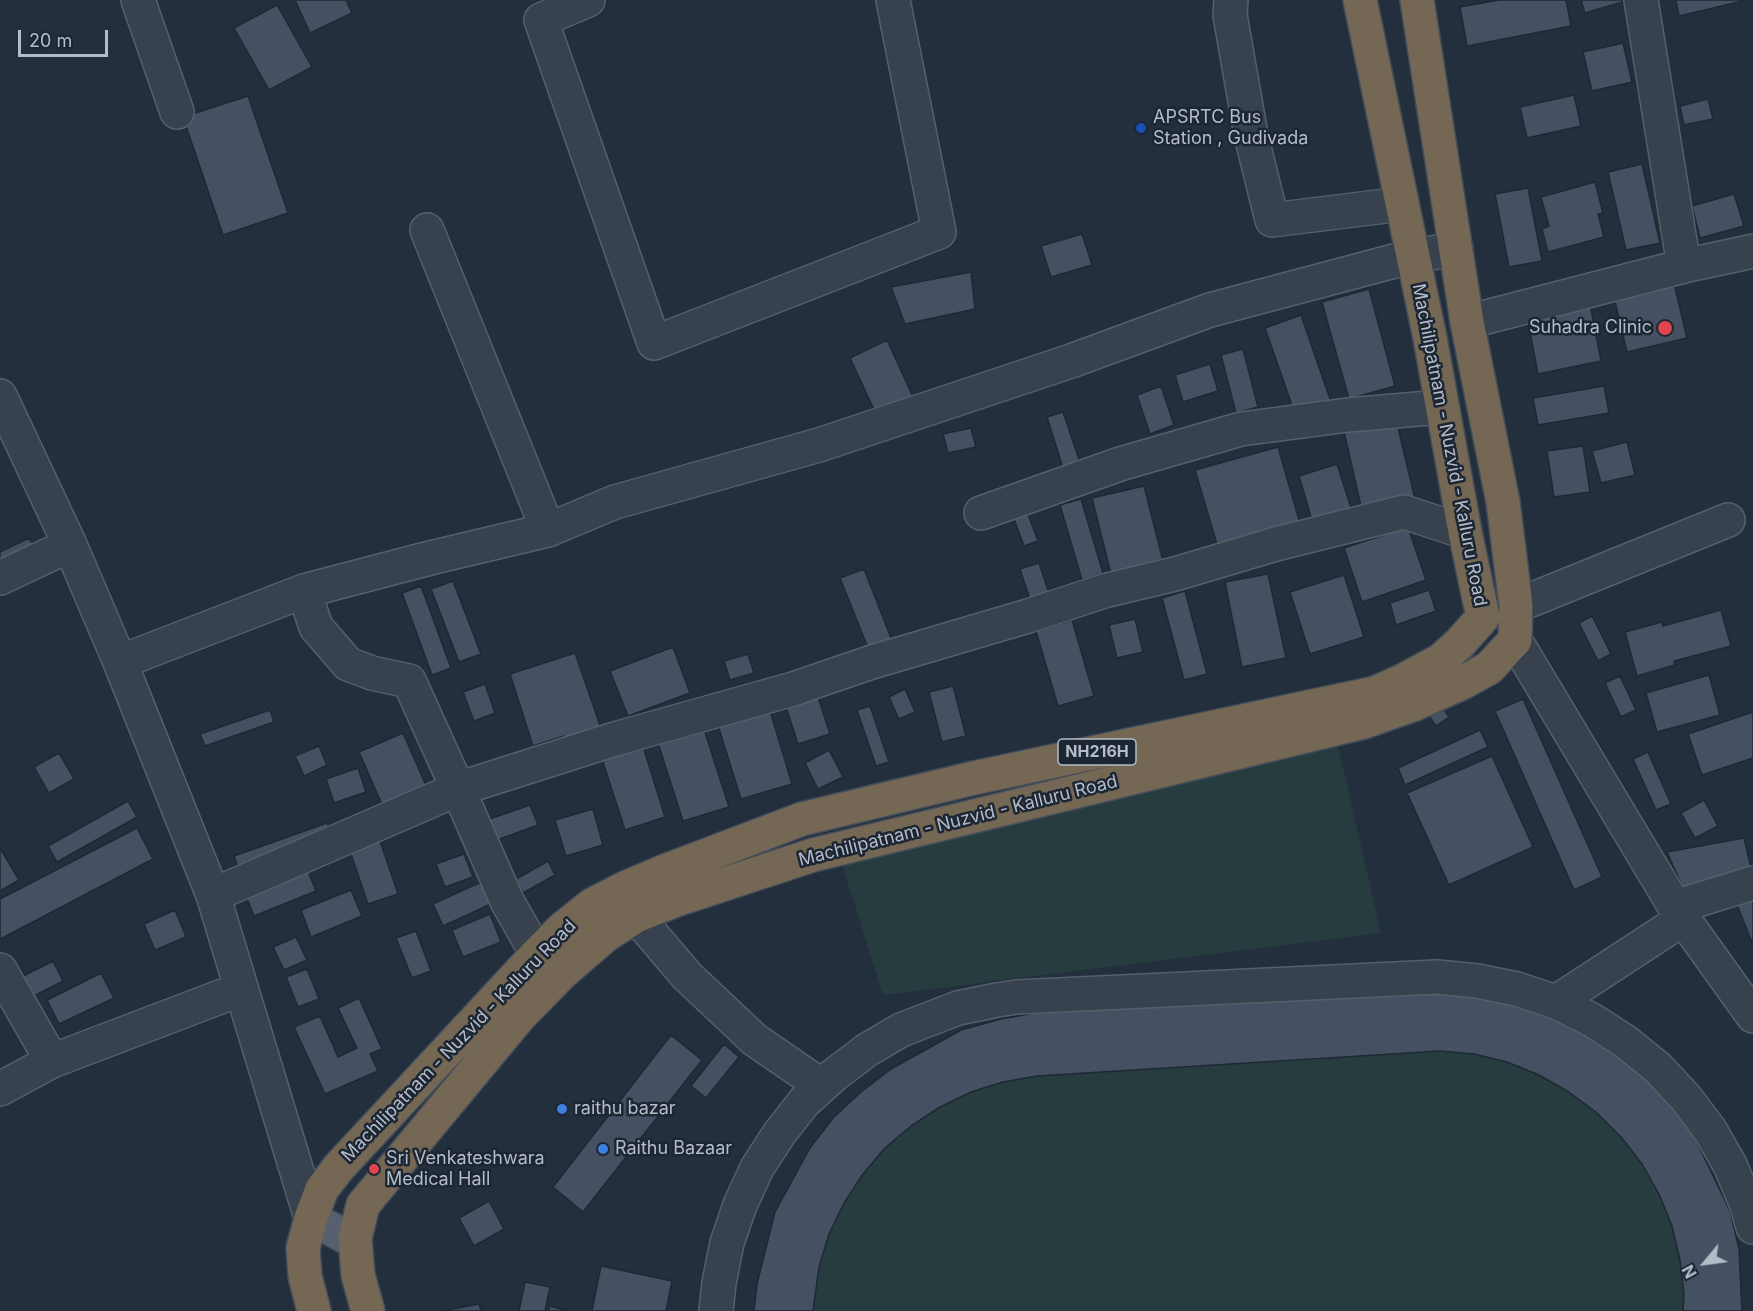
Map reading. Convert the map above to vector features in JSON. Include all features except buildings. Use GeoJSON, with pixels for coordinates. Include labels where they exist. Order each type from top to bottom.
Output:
{"type":"FeatureCollection","features":[{"type":"Feature","properties":{"kind":"highway","name":"Machilipatnam - Nuzvid - Kalluru Road"},"geometry":{"type":"LineString","coordinates":[[314,1311],[305,1276],[303,1248],[322,1190],[339,1167],[537,954],[562,929],[592,905],[664,871],[802,819],[974,778],[1375,693],[1441,660],[1460,644],[1483,617],[1441,407],[1430,338],[1359,0]]}},
{"type":"Feature","properties":{"kind":"highway","name":"Machilipatnam - Nuzvid - Kalluru Road"},"geometry":{"type":"LineString","coordinates":[[368,1311],[358,1275],[355,1242],[363,1205],[519,1017],[562,973],[606,935],[636,916],[676,900],[813,855],[1364,722],[1414,704],[1490,668],[1515,640],[1516,606],[1503,502],[1467,322],[1417,0]]}},
{"type":"Feature","properties":{"kind":"main road"},"geometry":{"type":"LineString","coordinates":[[1483,617],[1515,640]]}},
{"type":"Feature","properties":{"kind":"main road"},"geometry":{"type":"LineString","coordinates":[[311,1218],[355,1242]]}},
{"type":"Feature","properties":{"kind":"street"},"geometry":{"type":"LineString","coordinates":[[138,0],[177,112]]}},
{"type":"Feature","properties":{"kind":"street"},"geometry":{"type":"LineString","coordinates":[[588,0],[541,20],[654,343],[939,232],[893,0]]}},
{"type":"Feature","properties":{"kind":"street"},"geometry":{"type":"LineString","coordinates":[[1231,0],[1230,15],[1251,135],[1272,220],[1402,204]]}},
{"type":"Feature","properties":{"kind":"street"},"geometry":{"type":"LineString","coordinates":[[1641,0],[1684,266]]}},
{"type":"Feature","properties":{"kind":"street"},"geometry":{"type":"LineString","coordinates":[[427,230],[548,530]]}},
{"type":"Feature","properties":{"kind":"street"},"geometry":{"type":"LineString","coordinates":[[120,662],[304,591],[548,530],[615,502],[819,445],[1071,361],[1210,310],[1413,256],[1456,249]]}},
{"type":"Feature","properties":{"kind":"street"},"geometry":{"type":"LineString","coordinates":[[1467,322],[1684,266],[1753,251]]}},
{"type":"Feature","properties":{"kind":"street"},"geometry":{"type":"LineString","coordinates":[[0,396],[70,545],[120,662],[213,895],[311,1218]]}},
{"type":"Feature","properties":{"kind":"street"},"geometry":{"type":"LineString","coordinates":[[981,513],[1120,464],[1241,429],[1348,415],[1441,407]]}},
{"type":"Feature","properties":{"kind":"street"},"geometry":{"type":"LineString","coordinates":[[213,895],[458,789],[615,739],[793,689],[872,662],[1029,616],[1104,591],[1404,512],[1465,532]]}},
{"type":"Feature","properties":{"kind":"street"},"geometry":{"type":"LineString","coordinates":[[1516,606],[1728,520]]}},
{"type":"Feature","properties":{"kind":"street"},"geometry":{"type":"LineString","coordinates":[[0,578],[70,545]]}},
{"type":"Feature","properties":{"kind":"street"},"geometry":{"type":"LineString","coordinates":[[304,591],[316,627],[348,664],[372,673],[409,681],[507,901],[537,954]]}},
{"type":"Feature","properties":{"kind":"street"},"geometry":{"type":"LineString","coordinates":[[1515,640],[1679,913],[1753,1016]]}},
{"type":"Feature","properties":{"kind":"street"},"geometry":{"type":"LineString","coordinates":[[1556,1002],[1679,913],[1753,882]]}},
{"type":"Feature","properties":{"kind":"street"},"geometry":{"type":"LineString","coordinates":[[636,916],[687,976],[755,1040],[822,1086]]}},
{"type":"Feature","properties":{"kind":"street"},"geometry":{"type":"LineString","coordinates":[[0,970],[52,1061]]}},
{"type":"Feature","properties":{"kind":"street"},"geometry":{"type":"LineString","coordinates":[[716,1311],[718,1283],[727,1243],[740,1205],[753,1177],[779,1134],[804,1102],[867,1050],[901,1030],[958,1008],[1017,997],[1437,977],[1478,981],[1517,989],[1556,1002],[1593,1020],[1626,1042],[1658,1068],[1686,1098],[1710,1130],[1730,1165],[1753,1227]]}},
{"type":"Feature","properties":{"kind":"street"},"geometry":{"type":"LineString","coordinates":[[0,1089],[52,1061],[241,989]]}},
{"type":"Feature","properties":{"kind":"green space"},"geometry":{"type":"Polygon","coordinates":[[[1338,746],[1381,933],[883,995],[840,858],[1233,766],[1338,746]]]}},
{"type":"Feature","properties":{"kind":"green space"},"geometry":{"type":"Polygon","coordinates":[[[1440,1051],[1474,1054],[1507,1062],[1539,1075],[1569,1092],[1597,1113],[1621,1137],[1642,1164],[1659,1194],[1672,1227],[1680,1260],[1684,1294],[1683,1311],[813,1311],[819,1267],[829,1234],[844,1203],[863,1174],[885,1148],[911,1126],[940,1107],[971,1092],[1003,1082],[1037,1076],[1440,1051]]]}},
{"type":"Feature","properties":{"kind":"place","name":"APSRTC Bus Station , Gudivada"},"geometry":{"type":"Point","coordinates":[1141,128]}},
{"type":"Feature","properties":{"kind":"place","name":"Suhadra Clinic"},"geometry":{"type":"Point","coordinates":[1665,328]}},
{"type":"Feature","properties":{"kind":"place","name":"raithu bazar"},"geometry":{"type":"Point","coordinates":[562,1109]}},
{"type":"Feature","properties":{"kind":"place","name":"Raithu Bazaar"},"geometry":{"type":"Point","coordinates":[603,1149]}},
{"type":"Feature","properties":{"kind":"place","name":"Sri Venkateshwara Medical Hall"},"geometry":{"type":"Point","coordinates":[374,1169]}}]}
